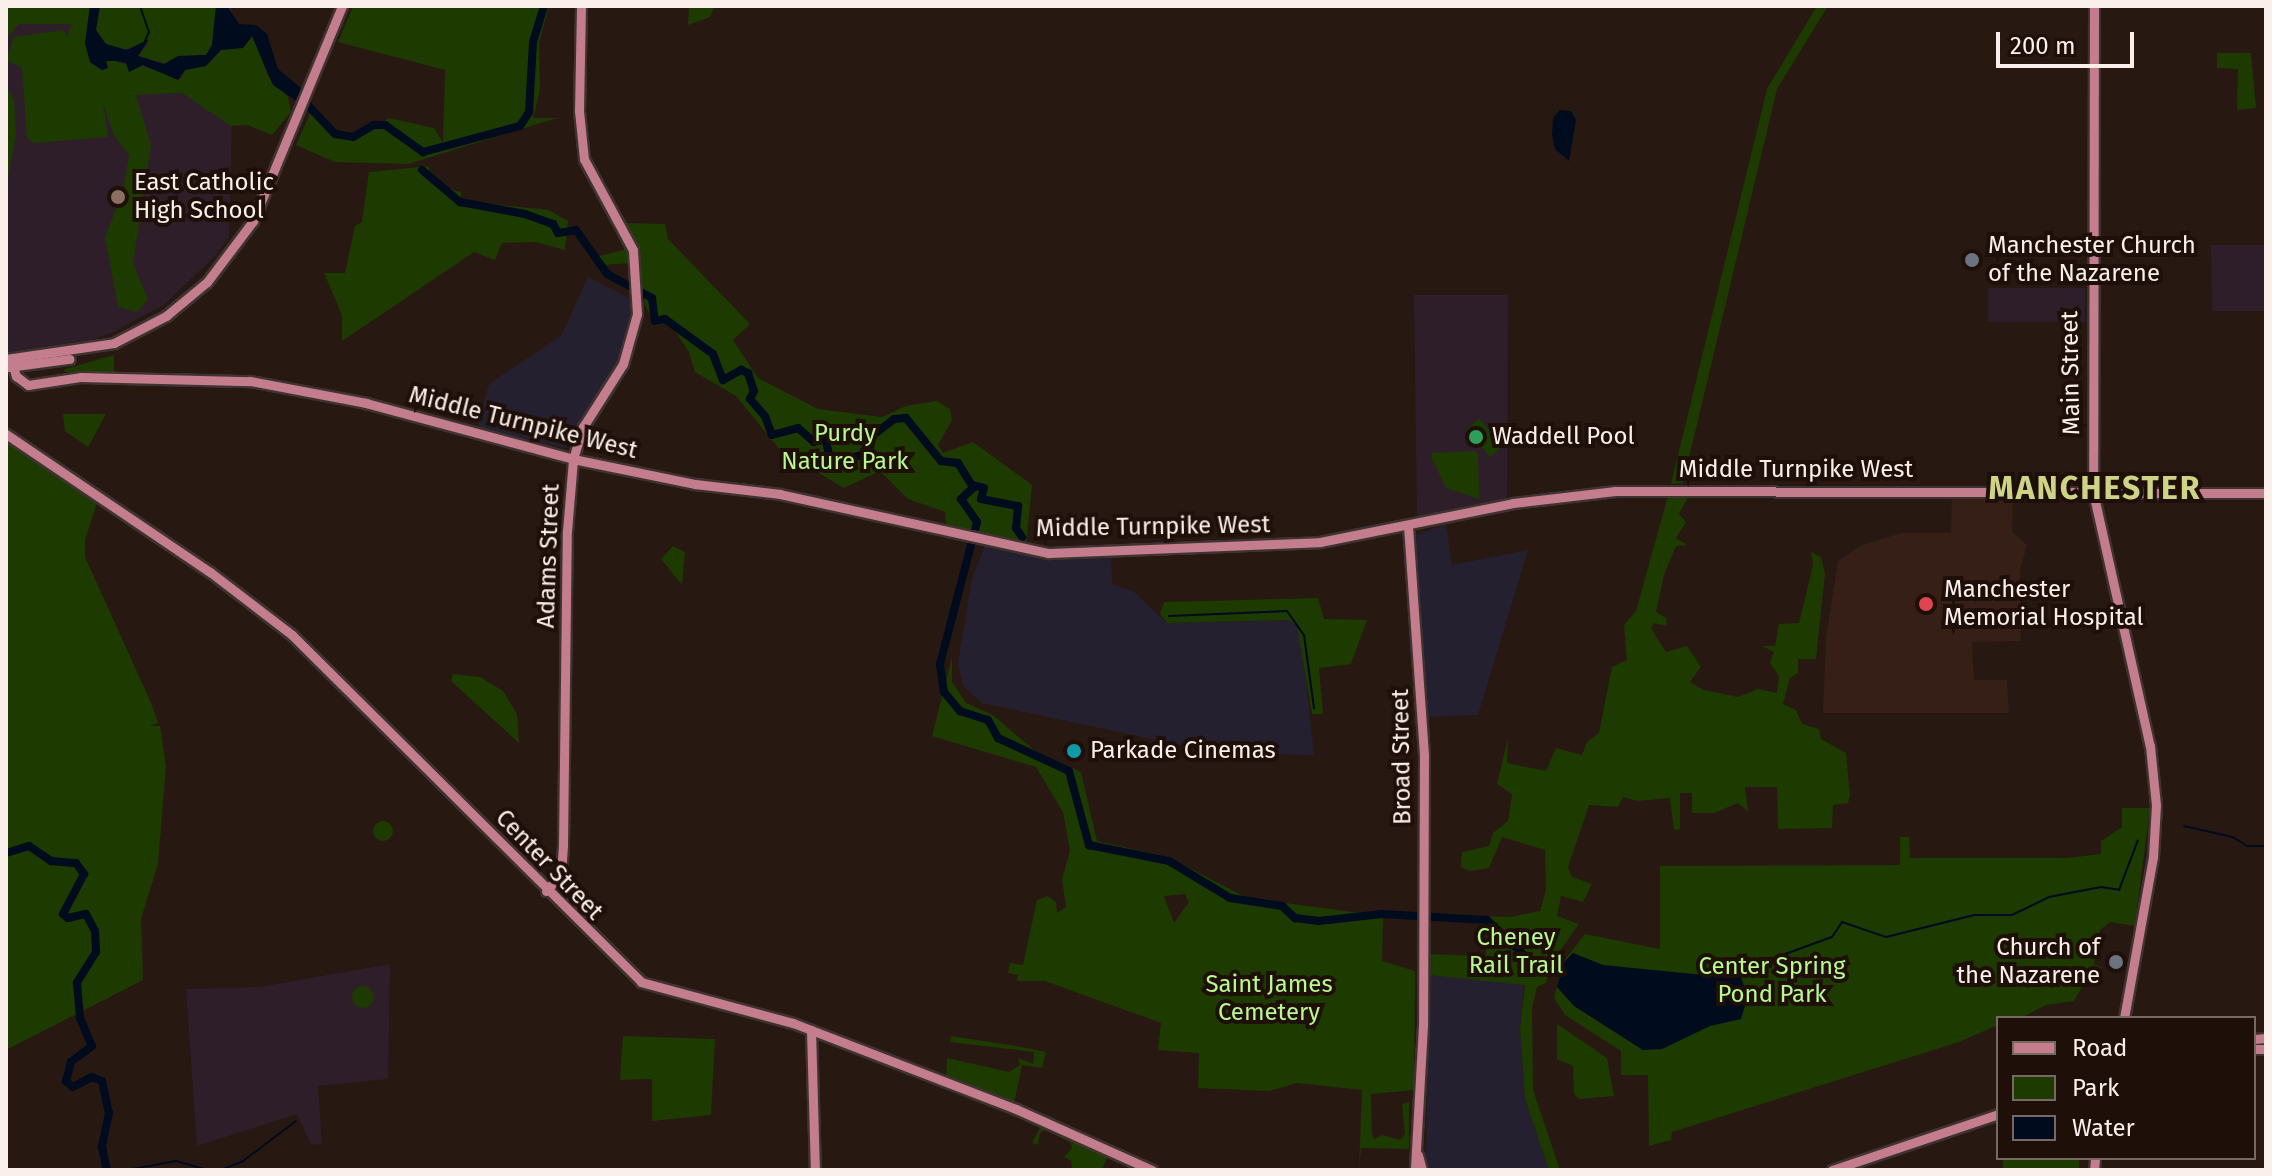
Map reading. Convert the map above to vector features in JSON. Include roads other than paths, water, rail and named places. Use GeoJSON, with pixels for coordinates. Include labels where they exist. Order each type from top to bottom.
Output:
{"type":"FeatureCollection","features":[{"type":"Feature","properties":{"kind":"main road"},"geometry":{"type":"LineString","coordinates":[[12,363],[61,360],[166,316],[219,268],[253,221],[342,6]]}},
{"type":"Feature","properties":{"kind":"main road","name":"Adams Street"},"geometry":{"type":"LineString","coordinates":[[546,891],[561,874],[563,845],[567,531],[573,459],[583,427],[627,354],[637,292],[628,238],[597,191],[584,159],[579,114],[581,6]]}},
{"type":"Feature","properties":{"kind":"main road","name":"Main Street"},"geometry":{"type":"LineString","coordinates":[[2094,6],[2089,241],[2093,491],[2154,775],[2154,851],[2124,1016]]}},
{"type":"Feature","properties":{"kind":"main road"},"geometry":{"type":"LineString","coordinates":[[12,363],[91,350]]}},
{"type":"Feature","properties":{"kind":"main road"},"geometry":{"type":"LineString","coordinates":[[61,360],[62,378]]}},
{"type":"Feature","properties":{"kind":"main road","name":"Middle Turnpike West"},"geometry":{"type":"LineString","coordinates":[[12,363],[23,383],[62,378],[250,381],[366,403],[573,459],[695,484],[780,494],[972,539],[1062,553],[1320,542],[1531,500],[1615,491],[2266,493]]}},
{"type":"Feature","properties":{"kind":"main road","name":"Center Street"},"geometry":{"type":"LineString","coordinates":[[6,434],[285,629],[546,891],[648,986],[811,1030],[1016,1109],[1152,1170]]}},
{"type":"Feature","properties":{"kind":"main road","name":"Broad Street"},"geometry":{"type":"LineString","coordinates":[[1408,526],[1424,749],[1418,1155],[1415,1170]]}},
{"type":"Feature","properties":{"kind":"main road"},"geometry":{"type":"LineString","coordinates":[[811,1030],[815,1170]]}},
{"type":"Feature","properties":{"kind":"main road"},"geometry":{"type":"LineString","coordinates":[[1832,1170],[1996,1115]]}},
{"type":"Feature","properties":{"kind":"main road","name":"Broad Street"},"geometry":{"type":"LineString","coordinates":[[1418,1155],[1422,1170]]}},
{"type":"Feature","properties":{"kind":"water"},"geometry":{"type":"Polygon","coordinates":[[[90,6],[100,6],[96,30],[106,44],[127,50],[149,39],[138,56],[164,64],[178,56],[206,55],[212,45],[216,6],[227,6],[239,24],[256,25],[267,34],[278,69],[301,88],[302,105],[273,85],[252,36],[243,48],[221,50],[206,66],[185,70],[178,80],[143,65],[129,72],[126,63],[116,61],[106,61],[108,68],[102,70],[90,62],[85,43],[90,6]]]}},
{"type":"Feature","properties":{"kind":"water"},"geometry":{"type":"Polygon","coordinates":[[[1560,110],[1571,111],[1576,120],[1569,161],[1555,149],[1552,135],[1553,118],[1560,110]]]}},
{"type":"Feature","properties":{"kind":"water"},"geometry":{"type":"Polygon","coordinates":[[[1573,953],[1603,965],[1693,974],[1714,975],[1737,967],[1748,996],[1741,1019],[1710,1026],[1662,1049],[1643,1050],[1574,1006],[1557,987],[1563,963],[1573,953]]]}},
{"type":"Feature","properties":{"kind":"waterway"},"geometry":{"type":"LineString","coordinates":[[140,6],[149,32],[145,41]]}},
{"type":"Feature","properties":{"kind":"waterway"},"geometry":{"type":"LineString","coordinates":[[300,97],[335,134],[353,137],[374,125],[385,125],[423,152],[520,126],[529,112],[533,42],[544,6]]}},
{"type":"Feature","properties":{"kind":"waterway"},"geometry":{"type":"LineString","coordinates":[[422,170],[460,202],[525,214],[553,224],[558,233],[576,230],[607,274],[652,298],[655,321],[665,319],[713,354],[723,380],[741,370],[748,373],[754,391],[750,399],[765,416],[772,435],[798,428],[814,442],[825,436],[829,455],[848,459],[868,453],[873,435],[894,419],[906,418],[941,461],[958,463],[972,485],[984,488],[981,499],[1018,506],[1016,528],[1022,537]]}},
{"type":"Feature","properties":{"kind":"waterway"},"geometry":{"type":"LineString","coordinates":[[974,487],[961,499],[977,522],[940,664],[944,692],[960,711],[988,720],[998,738],[1069,771],[1089,845],[1169,861],[1230,898],[1282,906],[1295,918],[1319,921],[1382,914],[1487,920],[1525,956]]}},
{"type":"Feature","properties":{"kind":"waterway"},"geometry":{"type":"LineString","coordinates":[[1169,616],[1287,611],[1304,635],[1314,708]]}},
{"type":"Feature","properties":{"kind":"waterway"},"geometry":{"type":"LineString","coordinates":[[2184,826],[2233,837],[2247,846],[2266,846]]}},
{"type":"Feature","properties":{"kind":"waterway"},"geometry":{"type":"LineString","coordinates":[[1766,961],[1832,937],[1842,922],[1886,937],[1974,915],[2012,915],[2049,897],[2101,887],[2119,890],[2138,840]]}},
{"type":"Feature","properties":{"kind":"waterway"},"geometry":{"type":"LineString","coordinates":[[6,853],[29,846],[51,861],[76,863],[84,874],[63,914],[68,918],[86,914],[95,931],[96,952],[77,983],[80,1018],[92,1046],[71,1062],[66,1081],[73,1087],[92,1077],[102,1081],[109,1113],[102,1147],[107,1170]]}},
{"type":"Feature","properties":{"kind":"waterway"},"geometry":{"type":"LineString","coordinates":[[221,1170],[243,1161],[296,1121]]}},
{"type":"Feature","properties":{"kind":"waterway"},"geometry":{"type":"LineString","coordinates":[[127,1170],[176,1161],[207,1170]]}},
{"type":"Feature","properties":{"kind":"waterway"},"geometry":{"type":"LineString","coordinates":[[106,1169],[125,1170]]}},
{"type":"Feature","properties":{"kind":"place","name":"East Catholic High School"},"geometry":{"type":"Point","coordinates":[118,197]}},
{"type":"Feature","properties":{"kind":"place","name":"Manchester Church of the Nazarene"},"geometry":{"type":"Point","coordinates":[1972,260]}},
{"type":"Feature","properties":{"kind":"place","name":"Waddell Pool"},"geometry":{"type":"Point","coordinates":[1476,437]}},
{"type":"Feature","properties":{"kind":"place","name":"Manchester Memorial Hospital"},"geometry":{"type":"Point","coordinates":[1926,604]}},
{"type":"Feature","properties":{"kind":"place","name":"Parkade Cinemas"},"geometry":{"type":"Point","coordinates":[1074,751]}},
{"type":"Feature","properties":{"kind":"place","name":"Church of the Nazarene"},"geometry":{"type":"Point","coordinates":[2116,962]}},
{"type":"Feature","properties":{"kind":"district","name":"MANCHESTER"},"geometry":{"type":"Point","coordinates":[2095,488]}},
{"type":"Feature","properties":{"kind":"park label","name":"Purdy Nature Park"},"geometry":{"type":"Point","coordinates":[845,448]}},
{"type":"Feature","properties":{"kind":"park label","name":"Cheney Rail Trail"},"geometry":{"type":"Point","coordinates":[1516,952]}},
{"type":"Feature","properties":{"kind":"park label","name":"Center Spring Pond Park"},"geometry":{"type":"Point","coordinates":[1772,981]}},
{"type":"Feature","properties":{"kind":"park label","name":"Saint James Cemetery"},"geometry":{"type":"Point","coordinates":[1269,999]}}]}
